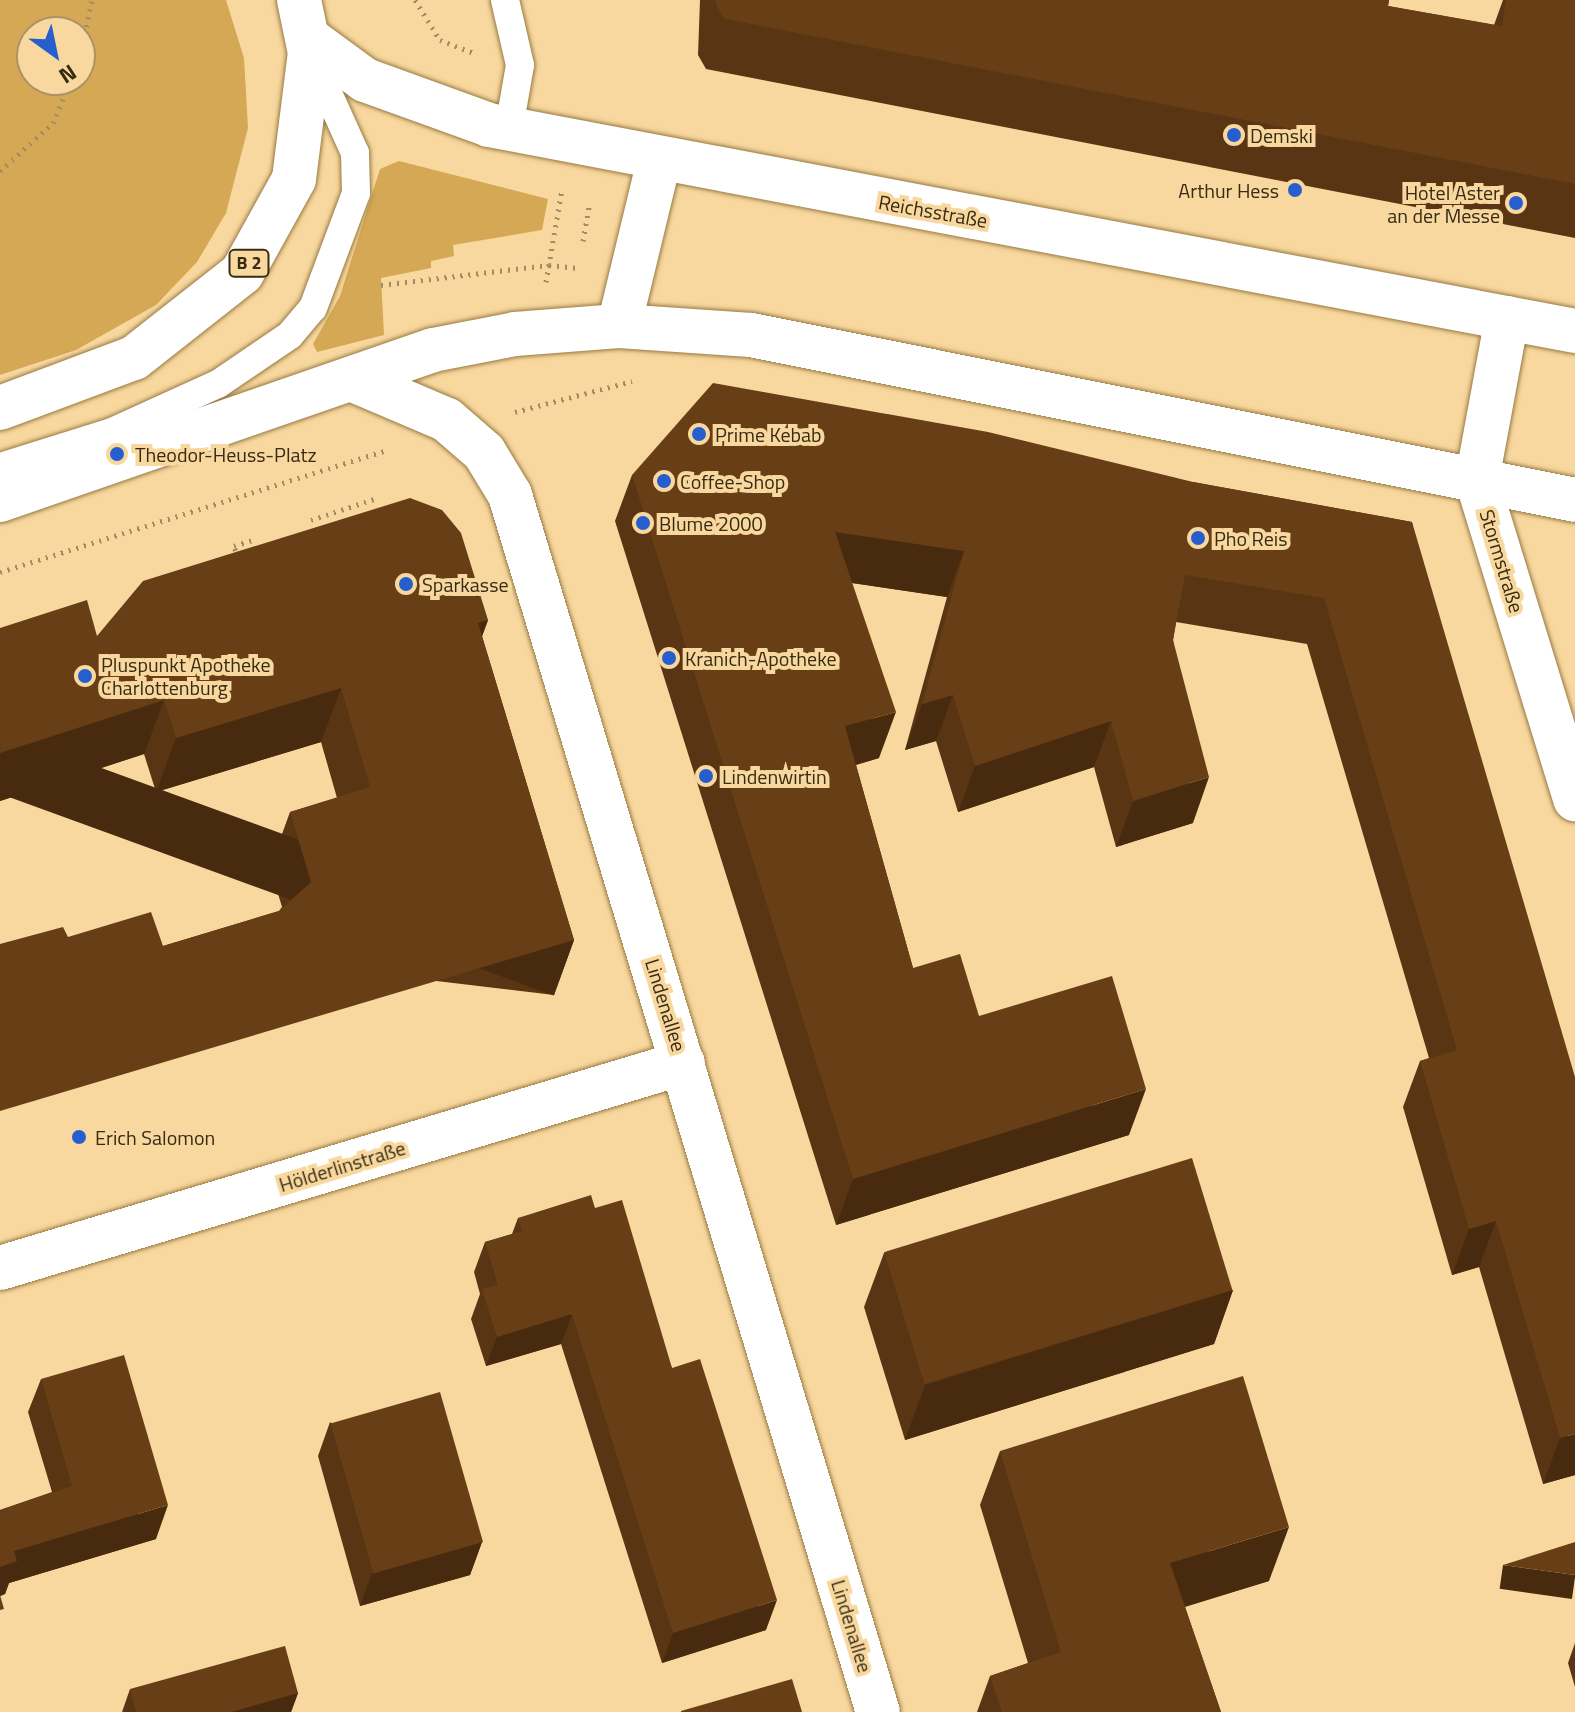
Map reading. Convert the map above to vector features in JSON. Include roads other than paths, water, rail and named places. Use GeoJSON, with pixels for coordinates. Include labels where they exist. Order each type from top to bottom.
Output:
{"type":"FeatureCollection","features":[{"type":"Feature","properties":{"kind":"main road","name":"Reichsstraße"},"geometry":{"type":"LineString","coordinates":[[306,22],[365,80],[429,108],[509,128],[659,161],[1575,331]]}},
{"type":"Feature","properties":{"kind":"main road","name":"B 2"},"geometry":{"type":"LineString","coordinates":[[0,408],[134,358],[242,273],[294,179],[306,22]]}},
{"type":"Feature","properties":{"kind":"main road"},"geometry":{"type":"LineString","coordinates":[[619,326],[659,161]]}},
{"type":"Feature","properties":{"kind":"main road","name":"Stormstraße"},"geometry":{"type":"LineString","coordinates":[[1507,318],[1477,480],[1575,799]]}},
{"type":"Feature","properties":{"kind":"main road"},"geometry":{"type":"LineString","coordinates":[[0,500],[433,350],[515,334],[619,326],[751,335],[1575,500]]}},
{"type":"Feature","properties":{"kind":"main road","name":"Lindenallee"},"geometry":{"type":"LineString","coordinates":[[351,379],[447,420],[484,452],[510,495],[878,1712]]}},
{"type":"Feature","properties":{"kind":"main road","name":"Hölderlinstraße"},"geometry":{"type":"LineString","coordinates":[[0,1268],[683,1063]]}},
{"type":"Feature","properties":{"kind":"lane"},"geometry":{"type":"LineString","coordinates":[[505,0],[520,65],[509,128]]}},
{"type":"Feature","properties":{"kind":"lane"},"geometry":{"type":"LineString","coordinates":[[0,467],[112,432],[218,384],[290,335],[313,308],[356,193],[355,153],[306,22]]}},
{"type":"Feature","properties":{"kind":"place","name":"Demski"},"geometry":{"type":"Point","coordinates":[1234,135]}},
{"type":"Feature","properties":{"kind":"place","name":"Arthur Hess"},"geometry":{"type":"Point","coordinates":[1295,190]}},
{"type":"Feature","properties":{"kind":"place","name":"Hotel Aster an der Messe"},"geometry":{"type":"Point","coordinates":[1516,203]}},
{"type":"Feature","properties":{"kind":"place","name":"Prime Kebab"},"geometry":{"type":"Point","coordinates":[699,434]}},
{"type":"Feature","properties":{"kind":"place","name":"Theodor-Heuss-Platz"},"geometry":{"type":"Point","coordinates":[117,454]}},
{"type":"Feature","properties":{"kind":"place","name":"Coffee-Shop"},"geometry":{"type":"Point","coordinates":[664,481]}},
{"type":"Feature","properties":{"kind":"place","name":"Blume 2000"},"geometry":{"type":"Point","coordinates":[643,523]}},
{"type":"Feature","properties":{"kind":"place","name":"Pho Reis"},"geometry":{"type":"Point","coordinates":[1198,538]}},
{"type":"Feature","properties":{"kind":"place","name":"Sparkasse"},"geometry":{"type":"Point","coordinates":[406,584]}},
{"type":"Feature","properties":{"kind":"place","name":"Kranich-Apotheke"},"geometry":{"type":"Point","coordinates":[669,658]}},
{"type":"Feature","properties":{"kind":"place","name":"Pluspunkt Apotheke Charlottenburg"},"geometry":{"type":"Point","coordinates":[85,676]}},
{"type":"Feature","properties":{"kind":"place","name":"Lindenwirtin"},"geometry":{"type":"Point","coordinates":[706,776]}},
{"type":"Feature","properties":{"kind":"place","name":"Erich Salomon"},"geometry":{"type":"Point","coordinates":[79,1137]}}]}
